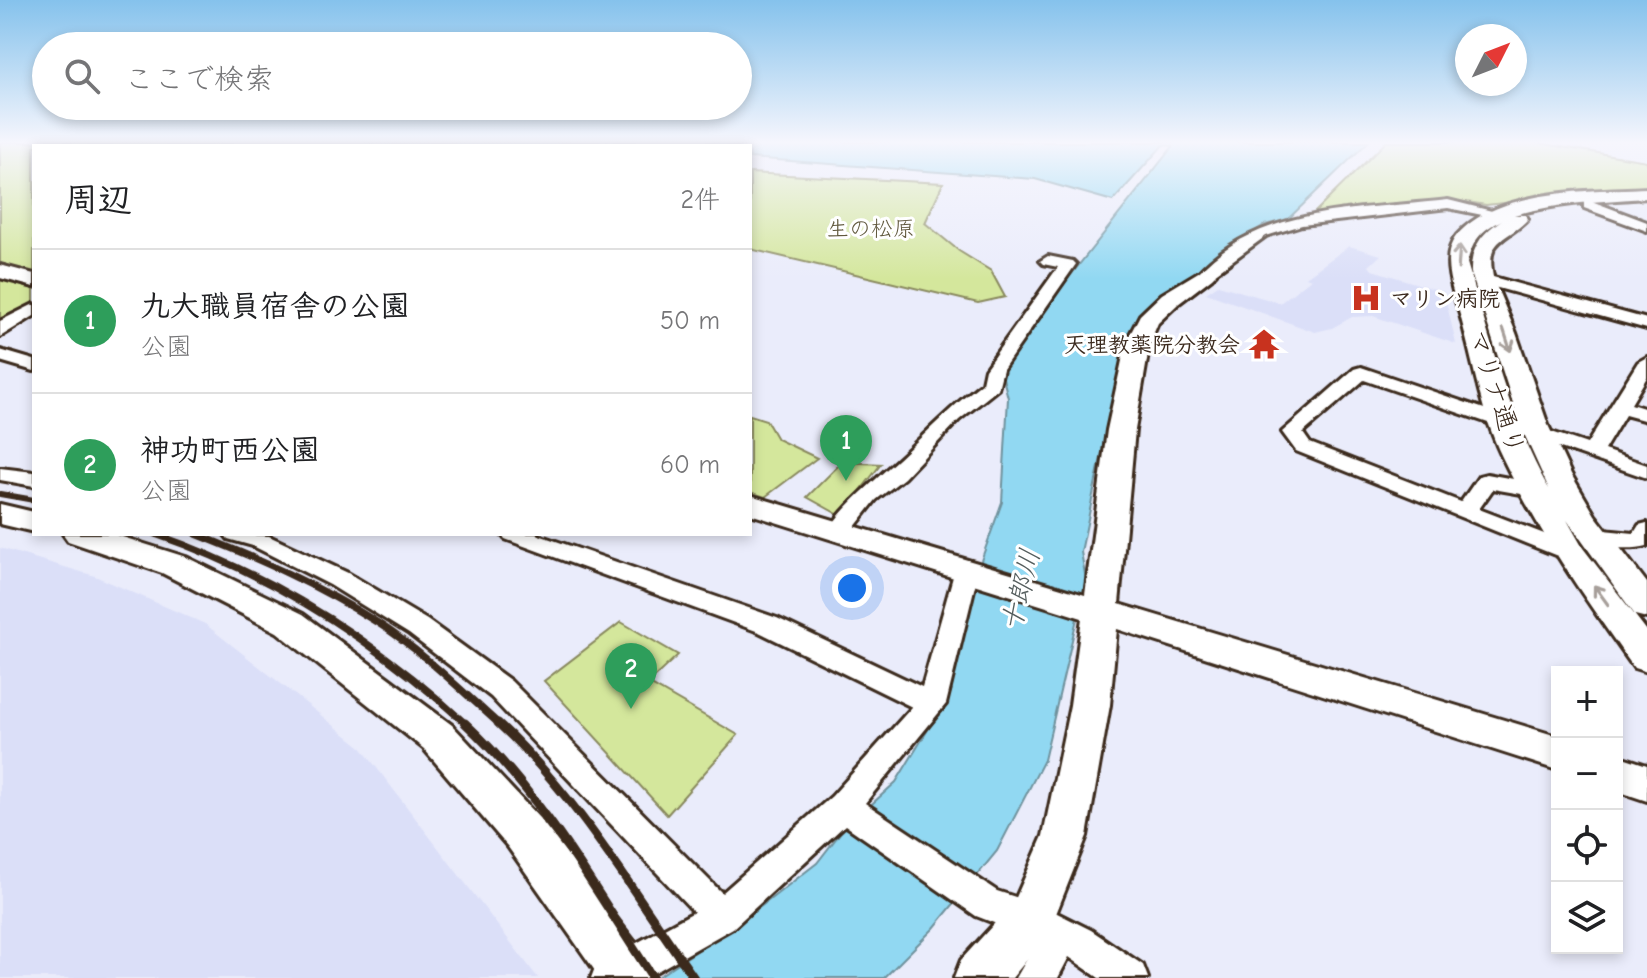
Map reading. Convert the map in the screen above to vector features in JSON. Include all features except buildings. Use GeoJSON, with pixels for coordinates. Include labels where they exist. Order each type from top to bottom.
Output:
{"type":"FeatureCollection","features":[{"type":"Feature","properties":{"kind":"street","name":"マリナ通り"},"geometry":{"type":"LineString","coordinates":[[1647,196],[1545,211],[1505,225],[1489,239],[1482,257],[1482,279],[1500,319],[1538,434],[1562,485],[1593,537],[1647,606]]}},
{"type":"Feature","properties":{"kind":"street","name":"マリナ通り"},"geometry":{"type":"LineString","coordinates":[[1647,196],[1555,201],[1497,214],[1476,225],[1457,249],[1457,263],[1502,421],[1533,489],[1570,553],[1647,658]]}},
{"type":"Feature","properties":{"kind":"street"},"geometry":{"type":"LineString","coordinates":[[1034,978],[1050,959],[1044,926],[1090,705],[1121,430],[1138,342],[1148,320],[1170,299],[1261,233],[1277,227],[1301,221],[1418,207],[1460,205],[1497,214]]}},
{"type":"Feature","properties":{"kind":"street"},"geometry":{"type":"LineString","coordinates":[[1589,205],[1647,227]]}},
{"type":"Feature","properties":{"kind":"street"},"geometry":{"type":"LineString","coordinates":[[839,532],[868,495],[896,473],[952,416],[991,385],[994,369],[1068,264],[1048,261]]}},
{"type":"Feature","properties":{"kind":"street"},"geometry":{"type":"LineString","coordinates":[[0,271],[32,280]]}},
{"type":"Feature","properties":{"kind":"street"},"geometry":{"type":"LineString","coordinates":[[1482,279],[1647,324]]}},
{"type":"Feature","properties":{"kind":"street"},"geometry":{"type":"LineString","coordinates":[[0,332],[5,325],[32,310]]}},
{"type":"Feature","properties":{"kind":"street"},"geometry":{"type":"LineString","coordinates":[[0,355],[32,365]]}},
{"type":"Feature","properties":{"kind":"street"},"geometry":{"type":"LineString","coordinates":[[1592,453],[1647,363]]}},
{"type":"Feature","properties":{"kind":"street"},"geometry":{"type":"LineString","coordinates":[[1570,553],[1303,447],[1292,432],[1361,373],[1647,472]]}},
{"type":"Feature","properties":{"kind":"street"},"geometry":{"type":"LineString","coordinates":[[1621,407],[1647,415]]}},
{"type":"Feature","properties":{"kind":"street"},"geometry":{"type":"LineString","coordinates":[[0,474],[32,479]]}},
{"type":"Feature","properties":{"kind":"street"},"geometry":{"type":"LineString","coordinates":[[1466,511],[1487,481],[1533,489]]}},
{"type":"Feature","properties":{"kind":"street"},"geometry":{"type":"LineString","coordinates":[[752,505],[966,573],[1171,630],[1551,751]]}},
{"type":"Feature","properties":{"kind":"street"},"geometry":{"type":"LineString","coordinates":[[0,514],[32,522]]}},
{"type":"Feature","properties":{"kind":"street"},"geometry":{"type":"LineString","coordinates":[[1593,537],[1638,541],[1647,530]]}},
{"type":"Feature","properties":{"kind":"street"},"geometry":{"type":"LineString","coordinates":[[85,536],[174,565],[290,623],[438,737],[524,833],[616,973],[721,916],[855,813],[932,704],[966,573]]}},
{"type":"Feature","properties":{"kind":"street"},"geometry":{"type":"LineString","coordinates":[[243,536],[261,541],[339,579],[418,627],[501,689],[721,916]]}},
{"type":"Feature","properties":{"kind":"street"},"geometry":{"type":"LineString","coordinates":[[519,536],[768,625],[932,704]]}},
{"type":"Feature","properties":{"kind":"street"},"geometry":{"type":"LineString","coordinates":[[1623,775],[1647,783]]}},
{"type":"Feature","properties":{"kind":"street"},"geometry":{"type":"LineString","coordinates":[[855,813],[988,904],[1078,942],[1130,978]]}},
{"type":"Feature","properties":{"kind":"street"},"geometry":{"type":"LineString","coordinates":[[979,978],[1044,926]]}},
{"type":"Feature","properties":{"kind":"shaded area","name":"マリン病院"},"geometry":{"type":"Polygon","coordinates":[[[1349,246],[1381,255],[1369,266],[1372,270],[1444,292],[1456,344],[1373,316],[1352,317],[1332,328],[1315,332],[1206,293],[1218,285],[1280,303],[1311,279],[1306,277],[1349,246]]]}},
{"type":"Feature","properties":{"kind":"shaded area"},"geometry":{"type":"Polygon","coordinates":[[[0,548],[95,576],[205,624],[360,746],[538,978],[0,978],[0,548]]]}},
{"type":"Feature","properties":{"kind":"green space"},"geometry":{"type":"Polygon","coordinates":[[[0,188],[32,188],[32,303],[0,323],[0,188]]]}},
{"type":"Feature","properties":{"kind":"green space","name":"生の松原"},"geometry":{"type":"Polygon","coordinates":[[[752,188],[941,188],[925,223],[959,251],[991,271],[1005,297],[978,303],[752,249],[752,188]]]}},
{"type":"Feature","properties":{"kind":"green space"},"geometry":{"type":"Polygon","coordinates":[[[1340,188],[1641,188],[1486,205],[1421,201],[1311,216],[1340,188]]]}},
{"type":"Feature","properties":{"kind":"green space"},"geometry":{"type":"Polygon","coordinates":[[[752,416],[766,420],[777,439],[817,458],[765,497],[752,493],[752,416]]]}},
{"type":"Feature","properties":{"kind":"green space"},"geometry":{"type":"Polygon","coordinates":[[[842,462],[881,464],[841,516],[807,497],[842,462]]]}},
{"type":"Feature","properties":{"kind":"green space"},"geometry":{"type":"Polygon","coordinates":[[[621,622],[678,655],[648,683],[738,735],[667,815],[544,681],[621,622]]]}},
{"type":"Feature","properties":{"kind":"water"},"geometry":{"type":"Polygon","coordinates":[[[1066,188],[1125,188],[1113,201],[1066,188]]]}},
{"type":"Feature","properties":{"kind":"water","name":"十郎川"},"geometry":{"type":"Polygon","coordinates":[[[1140,188],[1321,188],[1287,220],[1264,225],[1155,301],[1127,334],[1081,552],[1086,580],[1044,760],[997,851],[934,928],[884,978],[656,978],[746,918],[817,863],[841,832],[896,782],[951,692],[968,597],[1002,502],[1008,398],[1002,374],[1044,309],[1140,188]]]}},
{"type":"Feature","properties":{"kind":"railway"},"geometry":{"type":"LineString","coordinates":[[0,494],[32,500]]}},
{"type":"Feature","properties":{"kind":"railway"},"geometry":{"type":"LineString","coordinates":[[160,536],[241,569],[321,613],[396,665],[467,725]]}},
{"type":"Feature","properties":{"kind":"railway"},"geometry":{"type":"LineString","coordinates":[[201,536],[289,574],[378,623],[426,658],[500,725]]}},
{"type":"Feature","properties":{"kind":"railway"},"geometry":{"type":"LineString","coordinates":[[467,725],[519,781],[543,813],[653,978]]}},
{"type":"Feature","properties":{"kind":"railway"},"geometry":{"type":"LineString","coordinates":[[500,725],[553,781],[578,813],[694,978]]}},
{"type":"Feature","properties":{"kind":"place","name":"マリン病院"},"geometry":{"type":"Point","coordinates":[1366,298]}},
{"type":"Feature","properties":{"kind":"place","name":"天理教薬院分教会"},"geometry":{"type":"Point","coordinates":[1264,344]}},
{"type":"Feature","properties":{"kind":"place","name":"九大職員宿舎の公園"},"geometry":{"type":"Point","coordinates":[846,481]}},
{"type":"Feature","properties":{"kind":"place","name":"神功町西公園"},"geometry":{"type":"Point","coordinates":[631,709]}}]}
